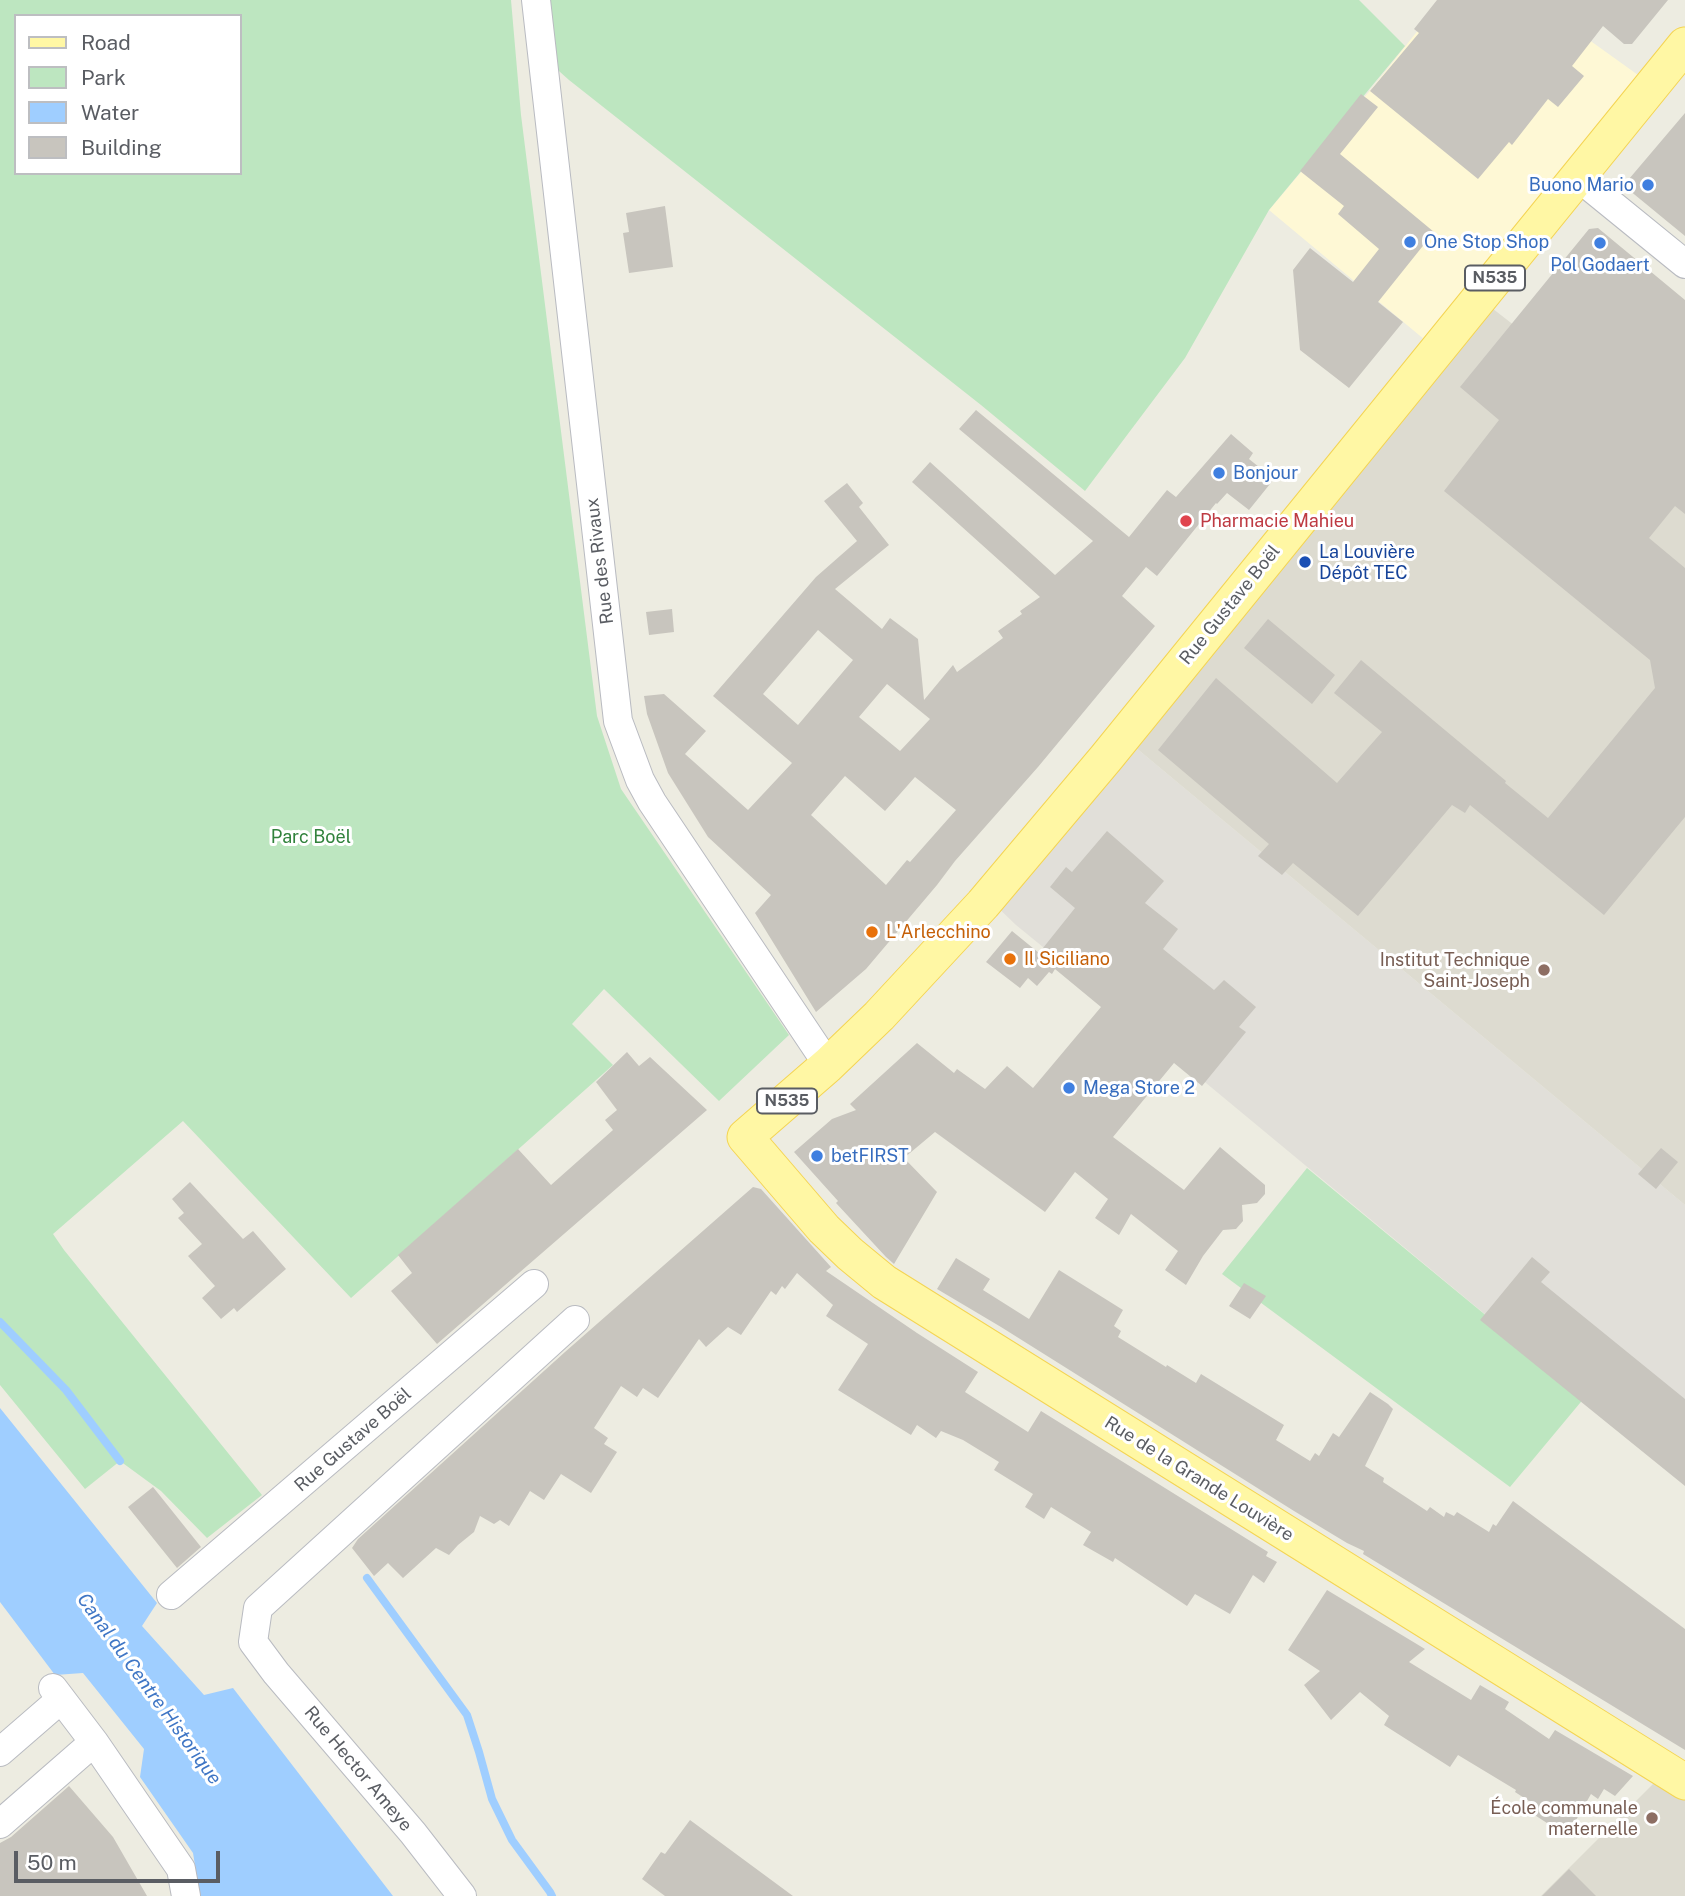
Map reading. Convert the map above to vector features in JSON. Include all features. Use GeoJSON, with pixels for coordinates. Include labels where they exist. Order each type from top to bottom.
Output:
{"type":"FeatureCollection","features":[{"type":"Feature","properties":{"kind":"main road","name":"Rue Gustave Boël"},"geometry":{"type":"LineString","coordinates":[[746,1137],[879,1016],[983,904],[1106,758],[1685,44]]}},
{"type":"Feature","properties":{"kind":"main road","name":"Rue de la Grande Louvière"},"geometry":{"type":"LineString","coordinates":[[746,1137],[824,1228],[884,1282],[1685,1782]]}},
{"type":"Feature","properties":{"kind":"street","name":"Rue des Rivaux"},"geometry":{"type":"LineString","coordinates":[[536,0],[618,721],[640,780],[652,802],[828,1065]]}},
{"type":"Feature","properties":{"kind":"street"},"geometry":{"type":"LineString","coordinates":[[1578,177],[1685,264]]}},
{"type":"Feature","properties":{"kind":"street","name":"Rue Gustave Boël"},"geometry":{"type":"LineString","coordinates":[[171,1595],[534,1284]]}},
{"type":"Feature","properties":{"kind":"street","name":"Rue Hector Ameye"},"geometry":{"type":"LineString","coordinates":[[462,1896],[412,1833],[276,1674],[253,1642],[258,1608],[575,1320]]}},
{"type":"Feature","properties":{"kind":"street"},"geometry":{"type":"LineString","coordinates":[[0,1752],[56,1694],[94,1742],[181,1868],[186,1896]]}},
{"type":"Feature","properties":{"kind":"street"},"geometry":{"type":"LineString","coordinates":[[0,1824],[94,1742]]}},
{"type":"Feature","properties":{"kind":"shaded area"},"geometry":{"type":"Polygon","coordinates":[[[1442,0],[1540,0],[1652,85],[1437,350],[1269,210],[1442,0]]]}},
{"type":"Feature","properties":{"kind":"shaded area","name":"Institut Technique Saint-Joseph"},"geometry":{"type":"Polygon","coordinates":[[[1479,298],[1685,461],[1685,1205],[1123,737],[1479,298]]]}},
{"type":"Feature","properties":{"kind":"shaded area"},"geometry":{"type":"Polygon","coordinates":[[[1123,737],[1685,1205],[1685,1480],[1016,925],[988,898],[1123,737]]]}},
{"type":"Feature","properties":{"kind":"shaded area","name":"École communale maternelle"},"geometry":{"type":"Polygon","coordinates":[[[1658,1779],[1685,1796],[1685,1896],[1541,1896],[1658,1779]]]}},
{"type":"Feature","properties":{"kind":"green space","name":"Parc Boël"},"geometry":{"type":"Polygon","coordinates":[[[0,0],[511,0],[521,115],[597,716],[621,789],[789,1035],[719,1101],[604,989],[572,1024],[613,1065],[351,1298],[183,1121],[53,1234],[262,1495],[207,1538],[161,1491],[120,1461],[85,1489],[0,1385],[0,0]]]}},
{"type":"Feature","properties":{"kind":"green space"},"geometry":{"type":"Polygon","coordinates":[[[537,0],[1359,0],[1405,46],[1269,210],[1185,358],[1085,491],[541,55],[537,0]]]}},
{"type":"Feature","properties":{"kind":"green space"},"geometry":{"type":"Polygon","coordinates":[[[1307,1168],[1585,1397],[1510,1487],[1222,1274],[1307,1168]]]}},
{"type":"Feature","properties":{"kind":"water","name":"Canal du Centre Historique"},"geometry":{"type":"Polygon","coordinates":[[[0,1408],[157,1603],[142,1626],[204,1695],[233,1688],[393,1896],[200,1896],[193,1853],[140,1777],[144,1749],[83,1673],[55,1675],[0,1602],[0,1408]]]}},
{"type":"Feature","properties":{"kind":"building"},"geometry":{"type":"Polygon","coordinates":[[[1437,0],[1668,0],[1632,44],[1624,44],[1603,26],[1572,66],[1584,76],[1558,107],[1548,99],[1512,145],[1509,142],[1478,179],[1370,91],[1419,33],[1414,29],[1437,0]]]}},
{"type":"Feature","properties":{"kind":"building"},"geometry":{"type":"Polygon","coordinates":[[[1361,94],[1378,107],[1340,154],[1434,232],[1378,302],[1403,322],[1349,388],[1300,350],[1293,270],[1310,248],[1353,282],[1379,249],[1338,214],[1344,206],[1300,171],[1361,94]]]}},
{"type":"Feature","properties":{"kind":"building"},"geometry":{"type":"Polygon","coordinates":[[[1685,113],[1685,236],[1629,190],[1629,179],[1685,113]]]}},
{"type":"Feature","properties":{"kind":"building"},"geometry":{"type":"Polygon","coordinates":[[[665,206],[673,267],[629,273],[623,233],[629,232],[626,213],[665,206]]]}},
{"type":"Feature","properties":{"kind":"building"},"geometry":{"type":"Polygon","coordinates":[[[1598,228],[1685,300],[1685,514],[1675,506],[1649,538],[1685,568],[1685,817],[1604,915],[1470,805],[1465,813],[1452,805],[1358,916],[1293,863],[1282,875],[1258,856],[1269,844],[1158,750],[1216,678],[1337,783],[1382,732],[1334,693],[1361,660],[1548,818],[1655,688],[1650,660],[1444,491],[1499,420],[1460,387],[1589,229],[1598,228]]]}},
{"type":"Feature","properties":{"kind":"building"},"geometry":{"type":"Polygon","coordinates":[[[976,410],[1129,537],[1167,490],[1176,497],[1231,434],[1253,453],[1249,459],[1274,479],[1249,510],[1227,493],[1157,576],[1146,567],[1122,596],[1155,626],[866,969],[816,1012],[755,913],[771,895],[708,837],[668,773],[647,714],[644,696],[664,694],[706,731],[685,754],[748,810],[792,763],[713,696],[816,577],[857,541],[824,501],[847,483],[863,503],[859,507],[889,545],[835,589],[882,629],[890,618],[918,639],[924,700],[953,665],[957,672],[1003,638],[998,631],[1040,597],[912,482],[930,462],[1055,575],[1093,541],[959,429],[976,410]],[[818,630],[763,694],[798,725],[853,660],[818,630]],[[887,684],[859,717],[900,751],[930,719],[887,684]],[[845,776],[811,815],[886,885],[956,810],[915,777],[885,811],[845,776]]]}},
{"type":"Feature","properties":{"kind":"building"},"geometry":{"type":"Polygon","coordinates":[[[672,609],[674,632],[649,635],[646,612],[672,609]]]}},
{"type":"Feature","properties":{"kind":"building"},"geometry":{"type":"Polygon","coordinates":[[[1268,619],[1335,675],[1312,704],[1244,648],[1268,619]]]}},
{"type":"Feature","properties":{"kind":"building"},"geometry":{"type":"Polygon","coordinates":[[[1107,831],[1164,881],[1145,903],[1178,929],[1163,949],[1214,990],[1224,980],[1256,1007],[1239,1027],[1246,1032],[1202,1086],[1174,1063],[1113,1137],[1184,1190],[1220,1147],[1265,1185],[1265,1194],[1257,1203],[1242,1205],[1243,1221],[1236,1229],[1223,1230],[1186,1285],[1165,1270],[1178,1251],[1131,1214],[1119,1235],[1095,1218],[1108,1199],[1075,1172],[1045,1212],[935,1132],[904,1158],[937,1192],[894,1264],[836,1203],[838,1201],[794,1152],[832,1119],[856,1110],[850,1104],[917,1043],[954,1073],[957,1069],[985,1089],[1007,1066],[1033,1088],[1101,1007],[1055,969],[1037,986],[1028,978],[1020,988],[986,962],[1012,931],[1039,953],[1075,908],[1050,887],[1066,867],[1072,872],[1107,831]]]}},
{"type":"Feature","properties":{"kind":"building"},"geometry":{"type":"Polygon","coordinates":[[[627,1052],[639,1066],[650,1057],[707,1110],[437,1344],[391,1291],[412,1273],[398,1255],[518,1149],[551,1185],[613,1130],[605,1120],[617,1110],[596,1082],[627,1052]]]}},
{"type":"Feature","properties":{"kind":"building"},"geometry":{"type":"Polygon","coordinates":[[[1661,1148],[1678,1162],[1656,1189],[1638,1174],[1661,1148]]]}},
{"type":"Feature","properties":{"kind":"building"},"geometry":{"type":"Polygon","coordinates":[[[190,1182],[243,1239],[253,1231],[286,1269],[237,1312],[234,1308],[221,1319],[202,1298],[215,1286],[188,1256],[202,1244],[178,1218],[184,1213],[172,1199],[190,1182]]]}},
{"type":"Feature","properties":{"kind":"building"},"geometry":{"type":"Polygon","coordinates":[[[753,1187],[761,1189],[831,1267],[826,1271],[978,1372],[965,1392],[1028,1432],[1041,1411],[1268,1552],[1266,1556],[1277,1562],[1264,1583],[1253,1575],[1230,1614],[1195,1594],[1187,1606],[1115,1558],[1113,1562],[1083,1545],[1091,1532],[1051,1507],[1044,1519],[1025,1507],[1033,1494],[994,1470],[999,1462],[963,1440],[941,1431],[936,1438],[917,1425],[911,1435],[838,1390],[868,1344],[826,1316],[833,1305],[797,1273],[785,1289],[782,1286],[776,1295],[771,1291],[741,1335],[728,1327],[706,1347],[699,1339],[658,1398],[643,1388],[637,1397],[621,1386],[594,1428],[608,1438],[604,1444],[617,1452],[591,1493],[561,1474],[544,1500],[530,1491],[509,1526],[500,1520],[494,1524],[480,1516],[474,1532],[449,1555],[436,1548],[403,1578],[388,1563],[374,1576],[352,1548],[358,1539],[753,1187]]]}},
{"type":"Feature","properties":{"kind":"building"},"geometry":{"type":"Polygon","coordinates":[[[1532,1257],[1550,1272],[1541,1282],[1685,1399],[1685,1486],[1480,1320],[1532,1257]]]}},
{"type":"Feature","properties":{"kind":"building"},"geometry":{"type":"Polygon","coordinates":[[[956,1258],[990,1279],[983,1290],[1029,1319],[1059,1270],[1123,1310],[1114,1326],[1121,1331],[1118,1337],[1196,1383],[1201,1374],[1284,1425],[1276,1440],[1310,1461],[1315,1453],[1319,1456],[1333,1433],[1339,1437],[1370,1392],[1388,1404],[1393,1409],[1365,1466],[1384,1478],[1383,1482],[1427,1511],[1430,1507],[1444,1517],[1446,1512],[1454,1516],[1457,1512],[1489,1532],[1513,1501],[1685,1629],[1685,1750],[937,1289],[956,1258]]]}},
{"type":"Feature","properties":{"kind":"building"},"geometry":{"type":"Polygon","coordinates":[[[1244,1283],[1266,1296],[1250,1319],[1229,1306],[1244,1283]]]}},
{"type":"Feature","properties":{"kind":"building"},"geometry":{"type":"Polygon","coordinates":[[[153,1487],[201,1547],[177,1568],[128,1507],[153,1487]]]}},
{"type":"Feature","properties":{"kind":"building"},"geometry":{"type":"Polygon","coordinates":[[[1327,1590],[1425,1649],[1409,1662],[1471,1700],[1480,1685],[1509,1702],[1505,1709],[1549,1739],[1555,1730],[1633,1776],[1615,1796],[1604,1789],[1598,1799],[1591,1794],[1567,1836],[1530,1812],[1535,1805],[1515,1792],[1516,1790],[1458,1755],[1450,1767],[1384,1725],[1389,1716],[1360,1692],[1331,1720],[1304,1685],[1320,1671],[1288,1650],[1327,1590]]]}},
{"type":"Feature","properties":{"kind":"building"},"geometry":{"type":"Polygon","coordinates":[[[69,1786],[113,1837],[147,1896],[0,1896],[0,1843],[11,1837],[69,1786]]]}},
{"type":"Feature","properties":{"kind":"building"},"geometry":{"type":"Polygon","coordinates":[[[690,1820],[793,1896],[665,1896],[642,1879],[661,1852],[665,1854],[690,1820]]]}},
{"type":"Feature","properties":{"kind":"building"},"geometry":{"type":"Polygon","coordinates":[[[1569,1869],[1596,1896],[1542,1896],[1569,1869]]]}},
{"type":"Feature","properties":{"kind":"waterway"},"geometry":{"type":"LineString","coordinates":[[0,1322],[66,1390],[120,1461]]}},
{"type":"Feature","properties":{"kind":"waterway"},"geometry":{"type":"LineString","coordinates":[[367,1578],[467,1715],[492,1799],[512,1840],[552,1896]]}},
{"type":"Feature","properties":{"kind":"place","name":"Buono Mario"},"geometry":{"type":"Point","coordinates":[1648,185]}},
{"type":"Feature","properties":{"kind":"place","name":"One Stop Shop"},"geometry":{"type":"Point","coordinates":[1410,242]}},
{"type":"Feature","properties":{"kind":"place","name":"Pol Godaert"},"geometry":{"type":"Point","coordinates":[1600,243]}},
{"type":"Feature","properties":{"kind":"place","name":"Bonjour"},"geometry":{"type":"Point","coordinates":[1219,473]}},
{"type":"Feature","properties":{"kind":"place","name":"Pharmacie Mahieu"},"geometry":{"type":"Point","coordinates":[1186,521]}},
{"type":"Feature","properties":{"kind":"place","name":"La Louvière Dépôt TEC"},"geometry":{"type":"Point","coordinates":[1305,562]}},
{"type":"Feature","properties":{"kind":"place","name":"L'Arlecchino"},"geometry":{"type":"Point","coordinates":[872,932]}},
{"type":"Feature","properties":{"kind":"place","name":"Il Siciliano"},"geometry":{"type":"Point","coordinates":[1010,959]}},
{"type":"Feature","properties":{"kind":"place","name":"Institut Technique Saint-Joseph"},"geometry":{"type":"Point","coordinates":[1544,970]}},
{"type":"Feature","properties":{"kind":"place","name":"Mega Store 2"},"geometry":{"type":"Point","coordinates":[1069,1088]}},
{"type":"Feature","properties":{"kind":"place","name":"betFIRST"},"geometry":{"type":"Point","coordinates":[817,1156]}},
{"type":"Feature","properties":{"kind":"place","name":"École communale maternelle"},"geometry":{"type":"Point","coordinates":[1652,1818]}}]}
